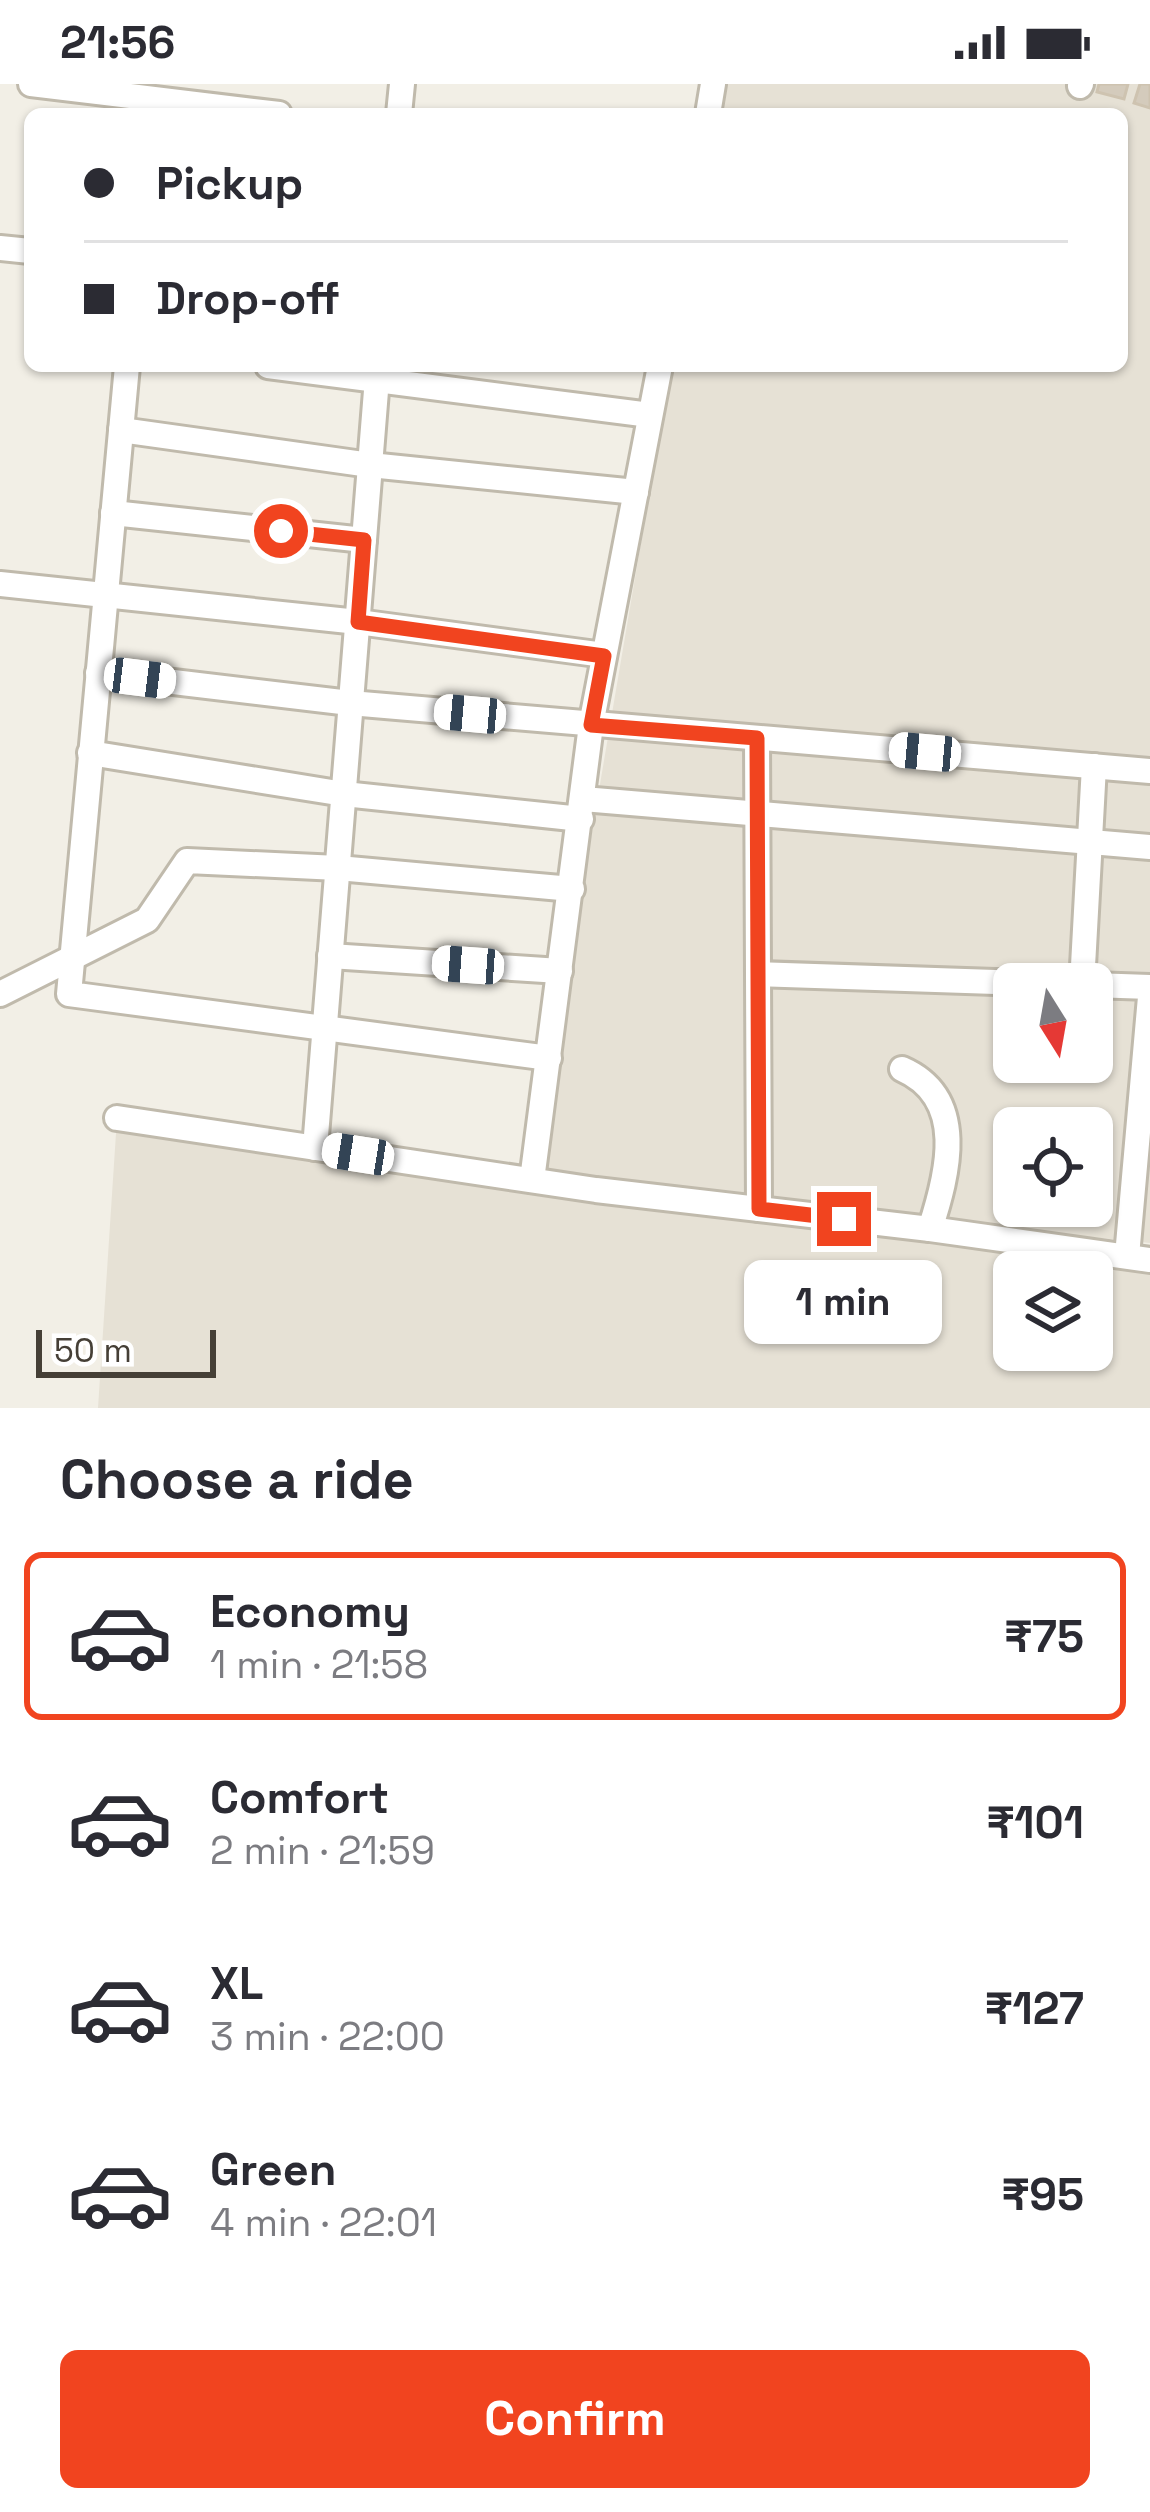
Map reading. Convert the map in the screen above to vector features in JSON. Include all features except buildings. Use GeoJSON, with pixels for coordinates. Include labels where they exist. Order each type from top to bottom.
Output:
{"type":"FeatureCollection","features":[{"type":"Feature","properties":{"kind":"street"},"geometry":{"type":"LineString","coordinates":[[31,84],[227,108]]}},
{"type":"Feature","properties":{"kind":"street"},"geometry":{"type":"LineString","coordinates":[[127,372],[69,994],[549,1058]]}},
{"type":"Feature","properties":{"kind":"street"},"geometry":{"type":"LineString","coordinates":[[532,1180],[591,725],[659,372]]}},
{"type":"Feature","properties":{"kind":"street"},"geometry":{"type":"LineString","coordinates":[[315,1148],[377,373],[650,415]]}},
{"type":"Feature","properties":{"kind":"street"},"geometry":{"type":"LineString","coordinates":[[121,430],[370,465],[636,492]]}},
{"type":"Feature","properties":{"kind":"street"},"geometry":{"type":"LineString","coordinates":[[113,513],[364,540]]}},
{"type":"Feature","properties":{"kind":"street"},"geometry":{"type":"LineString","coordinates":[[0,584],[358,622],[604,656]]}},
{"type":"Feature","properties":{"kind":"street"},"geometry":{"type":"LineString","coordinates":[[98,673],[350,704],[1150,771]]}},
{"type":"Feature","properties":{"kind":"street"},"geometry":{"type":"LineString","coordinates":[[757,738],[759,1209]]}},
{"type":"Feature","properties":{"kind":"street"},"geometry":{"type":"LineString","coordinates":[[90,753],[344,794],[757,814],[1150,847]]}},
{"type":"Feature","properties":{"kind":"street"},"geometry":{"type":"LineString","coordinates":[[1083,963],[1094,766]]}},
{"type":"Feature","properties":{"kind":"street"},"geometry":{"type":"LineString","coordinates":[[0,994],[147,920],[188,861],[338,868],[572,889]]}},
{"type":"Feature","properties":{"kind":"street"},"geometry":{"type":"LineString","coordinates":[[331,956],[560,971]]}},
{"type":"Feature","properties":{"kind":"street"},"geometry":{"type":"LineString","coordinates":[[758,974],[993,982]]}},
{"type":"Feature","properties":{"kind":"street"},"geometry":{"type":"LineString","coordinates":[[1113,986],[1150,988]]}},
{"type":"Feature","properties":{"kind":"street"},"geometry":{"type":"LineString","coordinates":[[117,1118],[532,1180],[1138,1258],[1150,997]]}},
{"type":"Feature","properties":{"kind":"street"},"geometry":{"type":"LineString","coordinates":[[902,1069],[918,1076],[939,1096],[948,1133],[945,1183],[930,1228]]}},
{"type":"Feature","properties":{"kind":"shaded area"},"geometry":{"type":"Polygon","coordinates":[[[720,84],[1150,84],[1150,1243],[813,1209],[1150,1256],[1150,1408],[98,1408],[117,1118],[534,1173],[670,372],[1128,372],[1128,108],[716,108],[720,84]]]}},
{"type":"Feature","properties":{"kind":"route"},"geometry":{"type":"LineString","coordinates":[[281,531],[364,540],[358,622],[604,656],[591,725],[757,738],[759,1209],[844,1219]]}}]}
